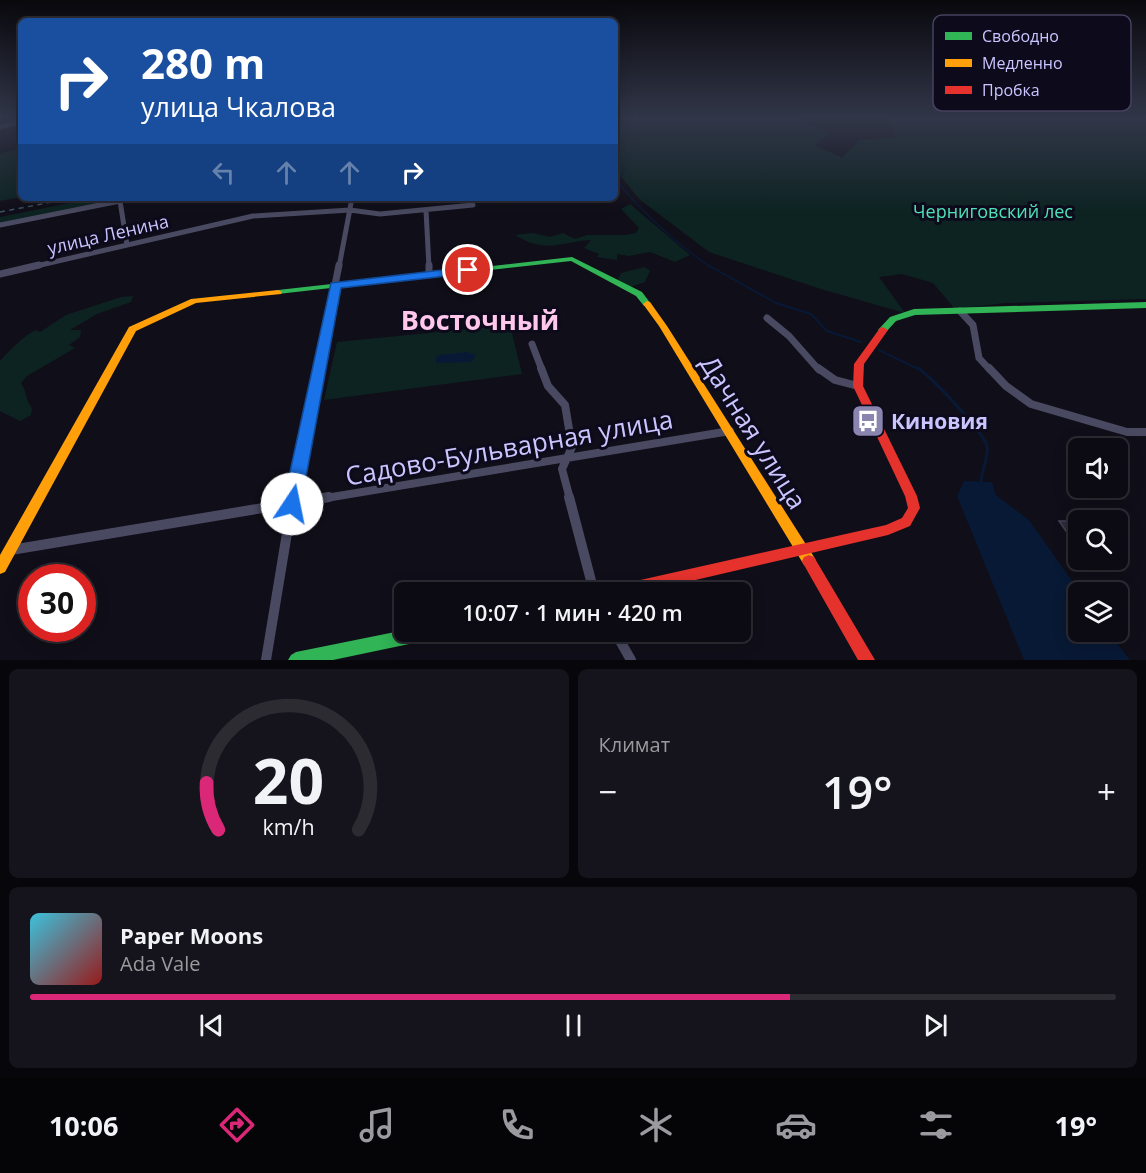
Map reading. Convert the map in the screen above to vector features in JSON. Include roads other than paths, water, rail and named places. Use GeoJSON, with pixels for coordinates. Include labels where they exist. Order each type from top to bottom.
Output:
{"type":"FeatureCollection","features":[{"type":"Feature","properties":{"kind":"street"},"geometry":{"type":"LineString","coordinates":[[0,225],[120,201],[127,245]]}},
{"type":"Feature","properties":{"kind":"street"},"geometry":{"type":"LineString","coordinates":[[266,660],[292,504],[352,201]]}},
{"type":"Feature","properties":{"kind":"street","name":"улица Ленина"},"geometry":{"type":"LineString","coordinates":[[0,274],[253,216],[350,210],[380,214],[473,205]]}},
{"type":"Feature","properties":{"kind":"street"},"geometry":{"type":"LineString","coordinates":[[0,568],[132,329],[194,301],[429,275],[426,210]]}},
{"type":"Feature","properties":{"kind":"street","name":"Дачная улица"},"geometry":{"type":"LineString","coordinates":[[429,275],[572,259],[639,294],[663,326],[730,431],[840,611],[867,660]]}},
{"type":"Feature","properties":{"kind":"street"},"geometry":{"type":"LineString","coordinates":[[663,582],[803,551],[888,530],[906,522],[914,508],[911,496],[858,386],[859,364],[873,342],[893,319],[914,312],[1146,304]]}},
{"type":"Feature","properties":{"kind":"street"},"geometry":{"type":"LineString","coordinates":[[960,311],[973,325],[979,358],[1006,386],[1031,404],[1127,432],[1146,432]]}},
{"type":"Feature","properties":{"kind":"street"},"geometry":{"type":"LineString","coordinates":[[767,318],[792,338],[813,366],[827,377],[858,386]]}},
{"type":"Feature","properties":{"kind":"street"},"geometry":{"type":"LineString","coordinates":[[532,344],[548,386],[565,405],[572,447],[562,469],[591,582]]}},
{"type":"Feature","properties":{"kind":"street","name":"Садово-Бульварная улица"},"geometry":{"type":"LineString","coordinates":[[6,555],[292,504],[730,431]]}},
{"type":"Feature","properties":{"kind":"street"},"geometry":{"type":"LineString","coordinates":[[296,660],[394,640]]}},
{"type":"Feature","properties":{"kind":"street"},"geometry":{"type":"LineString","coordinates":[[621,642],[632,660]]}},
{"type":"Feature","properties":{"kind":"water"},"geometry":{"type":"Polygon","coordinates":[[[467,352],[476,355],[471,362],[436,363],[436,357],[440,355],[467,352]]]}},
{"type":"Feature","properties":{"kind":"water"},"geometry":{"type":"Polygon","coordinates":[[[964,481],[992,482],[996,495],[1029,520],[1073,582],[1068,582],[1068,642],[1116,642],[1130,660],[1024,660],[957,496],[964,481]]]}},
{"type":"Feature","properties":{"kind":"waterway"},"geometry":{"type":"LineString","coordinates":[[618,165],[625,170],[618,180]]}},
{"type":"Feature","properties":{"kind":"waterway"},"geometry":{"type":"LineString","coordinates":[[618,182],[660,227],[710,267]]}},
{"type":"Feature","properties":{"kind":"waterway"},"geometry":{"type":"LineString","coordinates":[[708,265],[776,303],[811,314],[827,331],[861,342]]}},
{"type":"Feature","properties":{"kind":"waterway"},"geometry":{"type":"LineString","coordinates":[[879,350],[920,370]]}},
{"type":"Feature","properties":{"kind":"waterway"},"geometry":{"type":"LineString","coordinates":[[918,368],[956,405],[987,446],[981,483]]}},
{"type":"Feature","properties":{"kind":"railway"},"geometry":{"type":"LineString","coordinates":[[0,212],[57,201]]}},
{"type":"Feature","properties":{"kind":"place","name":"Киновия"},"geometry":{"type":"Point","coordinates":[868,421]}},
{"type":"Feature","properties":{"kind":"district","name":"Восточный"},"geometry":{"type":"Point","coordinates":[480,319]}},
{"type":"Feature","properties":{"kind":"park label","name":"Черниговский лес"},"geometry":{"type":"Point","coordinates":[993,211]}}]}
